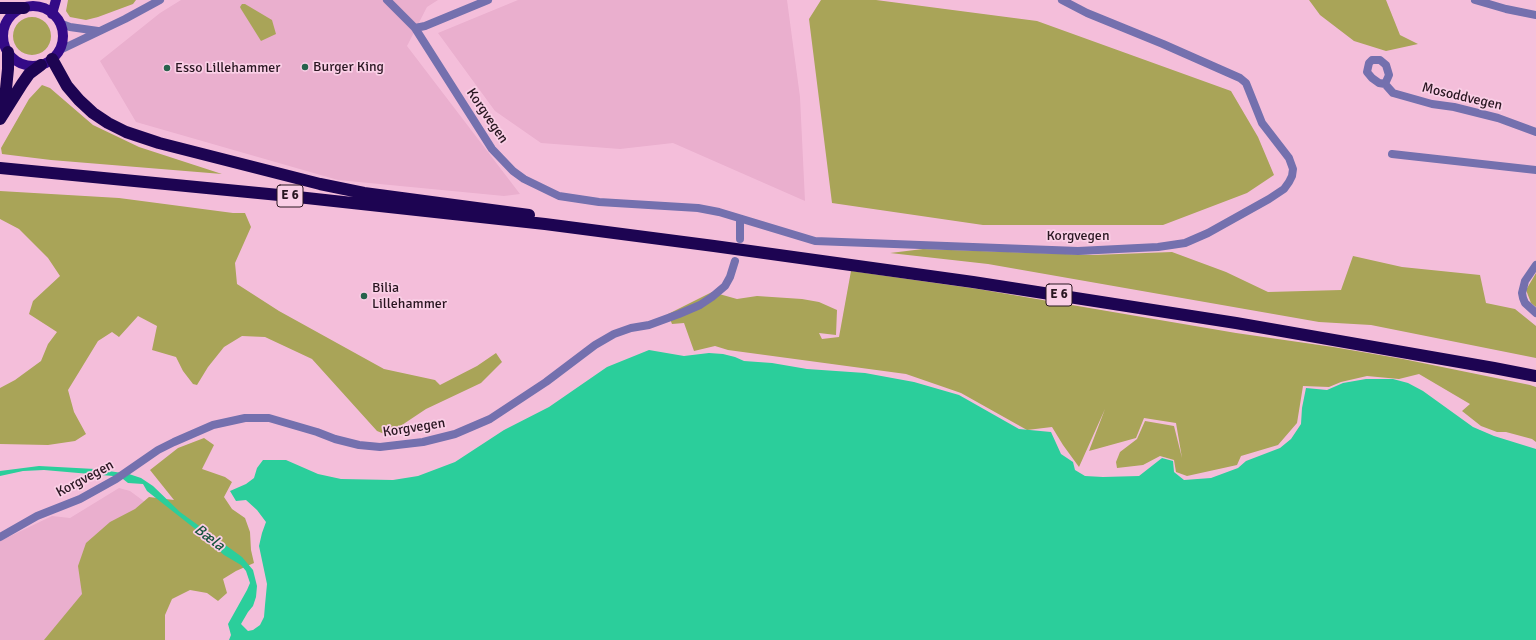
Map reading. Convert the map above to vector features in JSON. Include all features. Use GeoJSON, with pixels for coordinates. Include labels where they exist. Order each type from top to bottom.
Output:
{"type":"FeatureCollection","features":[{"type":"Feature","properties":{"kind":"highway"},"geometry":{"type":"LineString","coordinates":[[0,8],[33,5]]}},
{"type":"Feature","properties":{"kind":"highway"},"geometry":{"type":"LineString","coordinates":[[2,115],[7,81],[8,52]]}},
{"type":"Feature","properties":{"kind":"highway"},"geometry":{"type":"LineString","coordinates":[[2,115],[29,74],[50,58],[67,86],[93,113],[126,132],[159,143],[327,186],[393,197],[540,216],[566,222],[580,228]]}},
{"type":"Feature","properties":{"kind":"highway","name":"E 6"},"geometry":{"type":"LineString","coordinates":[[0,168],[287,196],[580,228],[714,246],[1044,292],[1323,337],[1536,376]]}},
{"type":"Feature","properties":{"kind":"main road"},"geometry":{"type":"LineString","coordinates":[[53,15],[56,0]]}},
{"type":"Feature","properties":{"kind":"main road"},"geometry":{"type":"LineString","coordinates":[[33,5],[46,10],[53,15],[60,25],[62,34],[61,42],[50,58],[30,66],[20,63],[8,52],[5,47],[3,35],[6,23],[13,14],[33,5]]}},
{"type":"Feature","properties":{"kind":"street"},"geometry":{"type":"LineString","coordinates":[[50,58],[160,0]]}},
{"type":"Feature","properties":{"kind":"street","name":"Korgvegen"},"geometry":{"type":"LineString","coordinates":[[387,0],[415,28],[492,149],[513,171],[524,179],[559,196],[599,202],[698,208],[719,212],[815,241],[836,243],[921,244],[1078,251],[1158,247],[1184,243],[1208,233],[1284,189],[1292,176],[1293,169],[1289,158],[1262,123],[1246,83],[1232,73],[1062,0]]}},
{"type":"Feature","properties":{"kind":"street"},"geometry":{"type":"LineString","coordinates":[[415,28],[425,26],[488,0]]}},
{"type":"Feature","properties":{"kind":"street"},"geometry":{"type":"LineString","coordinates":[[1475,0],[1506,9],[1536,15]]}},
{"type":"Feature","properties":{"kind":"street"},"geometry":{"type":"LineString","coordinates":[[53,15],[62,24],[70,27],[99,31]]}},
{"type":"Feature","properties":{"kind":"street","name":"Mosoddvegen"},"geometry":{"type":"LineString","coordinates":[[1385,84],[1393,93],[1410,99],[1498,118],[1536,132]]}},
{"type":"Feature","properties":{"kind":"street"},"geometry":{"type":"LineString","coordinates":[[1392,154],[1536,170]]}},
{"type":"Feature","properties":{"kind":"street"},"geometry":{"type":"LineString","coordinates":[[740,219],[740,238]]}},
{"type":"Feature","properties":{"kind":"street","name":"Korgvegen"},"geometry":{"type":"LineString","coordinates":[[0,537],[38,516],[80,499],[116,479],[144,459],[174,442],[213,425],[245,418],[269,418],[318,432],[335,439],[359,445],[380,447],[423,442],[455,434],[490,419],[546,382],[595,345],[614,334],[631,328],[649,325],[700,305],[725,286],[730,277],[735,261]]}},
{"type":"Feature","properties":{"kind":"street"},"geometry":{"type":"LineString","coordinates":[[1536,265],[1525,281],[1522,293],[1525,303],[1536,313]]}},
{"type":"Feature","properties":{"kind":"shaded area"},"geometry":{"type":"Polygon","coordinates":[[[68,0],[136,0],[133,4],[86,20],[70,17],[66,11],[68,0]]]}},
{"type":"Feature","properties":{"kind":"shaded area"},"geometry":{"type":"Polygon","coordinates":[[[181,0],[438,0],[427,7],[407,46],[520,194],[504,196],[338,180],[136,122],[100,61],[160,13],[181,0]]]}},
{"type":"Feature","properties":{"kind":"shaded area"},"geometry":{"type":"Polygon","coordinates":[[[518,0],[787,0],[800,97],[805,201],[673,143],[620,149],[541,143],[495,111],[438,33],[518,0]]]}},
{"type":"Feature","properties":{"kind":"shaded area"},"geometry":{"type":"Polygon","coordinates":[[[821,0],[876,0],[1037,21],[1231,91],[1258,137],[1274,175],[1247,193],[1163,225],[983,225],[832,203],[809,19],[821,0]]]}},
{"type":"Feature","properties":{"kind":"shaded area"},"geometry":{"type":"Polygon","coordinates":[[[1309,0],[1386,0],[1400,35],[1418,44],[1386,51],[1354,41],[1320,15],[1309,0]]]}},
{"type":"Feature","properties":{"kind":"shaded area"},"geometry":{"type":"Polygon","coordinates":[[[242,4],[245,4],[272,20],[276,34],[261,41],[241,9],[240,7],[242,4]]]}},
{"type":"Feature","properties":{"kind":"shaded area"},"geometry":{"type":"Polygon","coordinates":[[[28,17],[36,17],[46,22],[50,29],[50,43],[46,50],[36,55],[28,55],[18,50],[16,47],[13,40],[13,32],[18,22],[21,20],[28,17]]]}},
{"type":"Feature","properties":{"kind":"shaded area"},"geometry":{"type":"Polygon","coordinates":[[[42,85],[50,88],[93,125],[139,147],[222,174],[51,160],[2,154],[1,148],[29,99],[42,85]]]}},
{"type":"Feature","properties":{"kind":"shaded area"},"geometry":{"type":"Polygon","coordinates":[[[0,191],[119,198],[233,213],[245,213],[251,227],[235,263],[237,284],[279,311],[384,369],[435,380],[440,385],[477,366],[496,353],[502,362],[481,383],[426,409],[387,435],[377,431],[312,359],[265,337],[242,336],[224,347],[208,367],[197,385],[193,384],[183,371],[176,357],[152,350],[157,326],[138,316],[119,337],[112,332],[98,341],[68,390],[74,412],[86,434],[75,441],[48,445],[0,444],[0,388],[15,380],[41,361],[48,344],[57,332],[29,314],[33,301],[60,276],[48,258],[19,229],[0,219],[0,191]]]}},
{"type":"Feature","properties":{"kind":"shaded area"},"geometry":{"type":"Polygon","coordinates":[[[923,249],[1093,255],[1172,252],[1226,272],[1268,292],[1341,290],[1353,256],[1402,267],[1480,275],[1486,303],[1515,309],[1536,326],[1536,358],[1371,325],[1319,322],[988,264],[890,253],[923,249]]]}},
{"type":"Feature","properties":{"kind":"shaded area"},"geometry":{"type":"Polygon","coordinates":[[[851,271],[978,289],[1236,333],[1333,347],[1403,359],[1530,385],[1536,387],[1536,442],[1532,439],[1506,432],[1497,432],[1481,426],[1462,411],[1470,404],[1419,374],[1399,379],[1367,376],[1341,382],[1329,387],[1303,386],[1297,423],[1278,445],[1241,456],[1237,465],[1187,476],[1176,472],[1174,460],[1160,456],[1143,465],[1117,468],[1116,462],[1120,452],[1137,439],[1145,421],[1174,426],[1182,458],[1176,423],[1144,418],[1136,438],[1089,451],[1105,409],[1079,467],[1052,427],[1027,430],[961,393],[906,374],[728,350],[715,346],[694,351],[684,323],[672,324],[668,314],[712,292],[737,299],[757,296],[802,299],[819,302],[837,310],[836,335],[819,333],[822,339],[839,337],[851,271]]]}},
{"type":"Feature","properties":{"kind":"shaded area"},"geometry":{"type":"Polygon","coordinates":[[[1536,273],[1536,307],[1531,303],[1526,290],[1536,273]]]}},
{"type":"Feature","properties":{"kind":"shaded area"},"geometry":{"type":"Polygon","coordinates":[[[204,438],[214,445],[202,469],[225,477],[232,482],[224,497],[232,509],[245,518],[250,532],[251,550],[254,563],[223,579],[227,593],[218,601],[207,593],[190,590],[172,599],[165,615],[165,640],[44,640],[82,594],[78,566],[86,543],[110,522],[135,509],[149,497],[174,500],[150,470],[178,448],[204,438]]]}},
{"type":"Feature","properties":{"kind":"shaded area"},"geometry":{"type":"Polygon","coordinates":[[[119,488],[130,491],[149,505],[123,640],[0,640],[0,541],[52,516],[70,518],[119,488]]]}},
{"type":"Feature","properties":{"kind":"water","name":"Bæla"},"geometry":{"type":"Polygon","coordinates":[[[649,350],[684,356],[709,353],[723,354],[744,361],[772,363],[807,369],[865,373],[914,382],[959,395],[1019,429],[1051,432],[1061,454],[1073,462],[1075,470],[1085,476],[1103,477],[1139,476],[1162,458],[1173,461],[1174,472],[1184,480],[1211,478],[1238,468],[1246,461],[1280,448],[1291,439],[1301,424],[1302,408],[1306,388],[1327,390],[1343,383],[1366,379],[1393,379],[1408,383],[1423,391],[1473,427],[1494,436],[1536,449],[1536,640],[229,640],[231,635],[228,624],[250,583],[246,571],[241,565],[224,555],[194,528],[147,491],[143,484],[128,483],[123,479],[113,476],[44,470],[23,471],[0,476],[0,471],[39,466],[95,469],[129,474],[141,478],[153,486],[180,512],[242,557],[253,570],[257,586],[256,597],[253,606],[241,624],[248,631],[253,630],[260,625],[264,617],[267,584],[259,546],[266,522],[257,510],[246,500],[236,501],[230,491],[246,484],[254,478],[257,468],[263,460],[286,460],[318,474],[341,479],[393,480],[418,476],[455,462],[504,430],[549,407],[607,367],[649,350]]]}},
{"type":"Feature","properties":{"kind":"place","name":"Burger King"},"geometry":{"type":"Point","coordinates":[305,67]}},
{"type":"Feature","properties":{"kind":"place","name":"Esso Lillehammer"},"geometry":{"type":"Point","coordinates":[167,68]}},
{"type":"Feature","properties":{"kind":"place","name":"Bilia Lillehammer"},"geometry":{"type":"Point","coordinates":[364,296]}}]}
